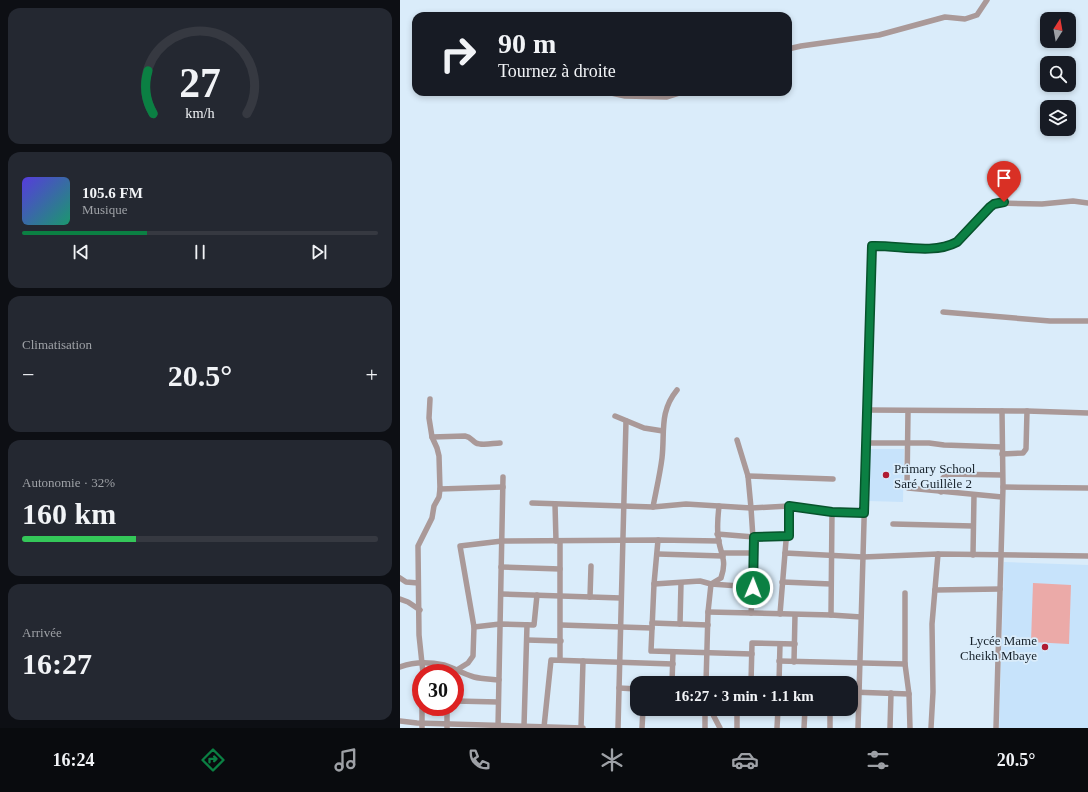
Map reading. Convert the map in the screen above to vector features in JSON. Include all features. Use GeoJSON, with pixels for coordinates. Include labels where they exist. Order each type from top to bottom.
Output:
{"type":"FeatureCollection","features":[{"type":"Feature","properties":{"kind":"street"},"geometry":{"type":"LineString","coordinates":[[792,48],[879,34],[945,17],[965,19],[977,15],[987,0]]}},
{"type":"Feature","properties":{"kind":"street"},"geometry":{"type":"LineString","coordinates":[[625,96],[670,96]]}},
{"type":"Feature","properties":{"kind":"street"},"geometry":{"type":"LineString","coordinates":[[858,728],[872,246],[928,248],[951,245],[957,242],[990,207],[999,203],[1042,204],[1073,201],[1088,203]]}},
{"type":"Feature","properties":{"kind":"street"},"geometry":{"type":"LineString","coordinates":[[943,312],[1050,321],[1088,321]]}},
{"type":"Feature","properties":{"kind":"street"},"geometry":{"type":"LineString","coordinates":[[653,507],[662,458],[665,410],[670,398],[677,390]]}},
{"type":"Feature","properties":{"kind":"street"},"geometry":{"type":"LineString","coordinates":[[423,663],[420,636],[418,546],[432,518],[434,506],[440,494],[438,448],[432,437],[429,418],[430,399]]}},
{"type":"Feature","properties":{"kind":"street"},"geometry":{"type":"LineString","coordinates":[[867,410],[1088,413]]}},
{"type":"Feature","properties":{"kind":"street"},"geometry":{"type":"LineString","coordinates":[[908,411],[908,488],[1002,497]]}},
{"type":"Feature","properties":{"kind":"street"},"geometry":{"type":"LineString","coordinates":[[996,728],[1001,555],[1002,411]]}},
{"type":"Feature","properties":{"kind":"street"},"geometry":{"type":"LineString","coordinates":[[1002,454],[1025,452],[1027,411]]}},
{"type":"Feature","properties":{"kind":"street"},"geometry":{"type":"LineString","coordinates":[[615,416],[644,428],[663,431]]}},
{"type":"Feature","properties":{"kind":"street"},"geometry":{"type":"LineString","coordinates":[[618,728],[626,421]]}},
{"type":"Feature","properties":{"kind":"street"},"geometry":{"type":"LineString","coordinates":[[432,437],[465,436],[469,437],[476,443],[500,443]]}},
{"type":"Feature","properties":{"kind":"street"},"geometry":{"type":"LineString","coordinates":[[737,440],[748,476],[754,537],[751,613]]}},
{"type":"Feature","properties":{"kind":"street"},"geometry":{"type":"LineString","coordinates":[[866,443],[908,443],[1002,447]]}},
{"type":"Feature","properties":{"kind":"street"},"geometry":{"type":"LineString","coordinates":[[942,492],[943,478],[948,474],[1002,475]]}},
{"type":"Feature","properties":{"kind":"street"},"geometry":{"type":"LineString","coordinates":[[748,476],[833,479]]}},
{"type":"Feature","properties":{"kind":"street"},"geometry":{"type":"LineString","coordinates":[[498,727],[503,477]]}},
{"type":"Feature","properties":{"kind":"street"},"geometry":{"type":"LineString","coordinates":[[440,489],[503,487]]}},
{"type":"Feature","properties":{"kind":"street"},"geometry":{"type":"LineString","coordinates":[[1002,487],[1088,488]]}},
{"type":"Feature","properties":{"kind":"street"},"geometry":{"type":"LineString","coordinates":[[972,555],[974,495]]}},
{"type":"Feature","properties":{"kind":"street"},"geometry":{"type":"LineString","coordinates":[[532,503],[653,507],[686,504],[751,508],[789,506],[832,512],[864,513]]}},
{"type":"Feature","properties":{"kind":"street"},"geometry":{"type":"LineString","coordinates":[[555,504],[560,569],[560,660]]}},
{"type":"Feature","properties":{"kind":"street"},"geometry":{"type":"LineString","coordinates":[[711,584],[721,578],[724,568],[723,555],[717,534],[719,506]]}},
{"type":"Feature","properties":{"kind":"street"},"geometry":{"type":"LineString","coordinates":[[780,614],[786,541],[789,536],[789,506]]}},
{"type":"Feature","properties":{"kind":"street"},"geometry":{"type":"LineString","coordinates":[[831,615],[832,512]]}},
{"type":"Feature","properties":{"kind":"street"},"geometry":{"type":"LineString","coordinates":[[893,524],[973,526]]}},
{"type":"Feature","properties":{"kind":"street"},"geometry":{"type":"LineString","coordinates":[[717,534],[754,537],[789,536]]}},
{"type":"Feature","properties":{"kind":"street"},"geometry":{"type":"LineString","coordinates":[[658,540],[658,554],[654,584],[651,651],[752,654]]}},
{"type":"Feature","properties":{"kind":"street"},"geometry":{"type":"LineString","coordinates":[[464,666],[473,656],[474,627],[460,546],[502,541],[719,541]]}},
{"type":"Feature","properties":{"kind":"street"},"geometry":{"type":"LineString","coordinates":[[658,554],[723,555],[754,553]]}},
{"type":"Feature","properties":{"kind":"street"},"geometry":{"type":"LineString","coordinates":[[785,553],[863,557],[938,554],[1088,556]]}},
{"type":"Feature","properties":{"kind":"street"},"geometry":{"type":"LineString","coordinates":[[931,728],[932,624],[938,554]]}},
{"type":"Feature","properties":{"kind":"street"},"geometry":{"type":"LineString","coordinates":[[590,597],[591,566]]}},
{"type":"Feature","properties":{"kind":"street"},"geometry":{"type":"LineString","coordinates":[[501,567],[560,569]]}},
{"type":"Feature","properties":{"kind":"street"},"geometry":{"type":"LineString","coordinates":[[400,578],[406,582],[418,583]]}},
{"type":"Feature","properties":{"kind":"street"},"geometry":{"type":"LineString","coordinates":[[654,584],[681,583],[700,580],[711,584],[753,588]]}},
{"type":"Feature","properties":{"kind":"street"},"geometry":{"type":"LineString","coordinates":[[782,582],[831,584]]}},
{"type":"Feature","properties":{"kind":"street"},"geometry":{"type":"LineString","coordinates":[[680,624],[681,583]]}},
{"type":"Feature","properties":{"kind":"street"},"geometry":{"type":"LineString","coordinates":[[706,676],[708,612],[711,584]]}},
{"type":"Feature","properties":{"kind":"street"},"geometry":{"type":"LineString","coordinates":[[935,590],[1000,589]]}},
{"type":"Feature","properties":{"kind":"street"},"geometry":{"type":"LineString","coordinates":[[905,593],[905,664],[909,694],[910,728]]}},
{"type":"Feature","properties":{"kind":"street"},"geometry":{"type":"LineString","coordinates":[[501,594],[621,598]]}},
{"type":"Feature","properties":{"kind":"street"},"geometry":{"type":"LineString","coordinates":[[474,627],[500,624],[534,625],[537,595]]}},
{"type":"Feature","properties":{"kind":"street"},"geometry":{"type":"LineString","coordinates":[[400,599],[408,602],[420,610]]}},
{"type":"Feature","properties":{"kind":"street"},"geometry":{"type":"LineString","coordinates":[[708,612],[861,617]]}},
{"type":"Feature","properties":{"kind":"street"},"geometry":{"type":"LineString","coordinates":[[794,662],[795,615]]}},
{"type":"Feature","properties":{"kind":"street"},"geometry":{"type":"LineString","coordinates":[[561,625],[621,627],[680,624],[708,625]]}},
{"type":"Feature","properties":{"kind":"street"},"geometry":{"type":"LineString","coordinates":[[524,726],[527,625]]}},
{"type":"Feature","properties":{"kind":"street"},"geometry":{"type":"LineString","coordinates":[[527,640],[561,641]]}},
{"type":"Feature","properties":{"kind":"street"},"geometry":{"type":"LineString","coordinates":[[751,676],[752,643],[795,644]]}},
{"type":"Feature","properties":{"kind":"street"},"geometry":{"type":"LineString","coordinates":[[779,676],[780,644]]}},
{"type":"Feature","properties":{"kind":"street"},"geometry":{"type":"LineString","coordinates":[[672,676],[673,652]]}},
{"type":"Feature","properties":{"kind":"street"},"geometry":{"type":"LineString","coordinates":[[544,727],[551,660],[673,664]]}},
{"type":"Feature","properties":{"kind":"street"},"geometry":{"type":"LineString","coordinates":[[400,721],[422,726],[524,726],[582,728],[583,661]]}},
{"type":"Feature","properties":{"kind":"street"},"geometry":{"type":"LineString","coordinates":[[779,661],[905,664]]}},
{"type":"Feature","properties":{"kind":"street"},"geometry":{"type":"LineString","coordinates":[[400,667],[423,663],[430,664]]}},
{"type":"Feature","properties":{"kind":"street"},"geometry":{"type":"LineString","coordinates":[[464,674],[499,680]]}},
{"type":"Feature","properties":{"kind":"street"},"geometry":{"type":"LineString","coordinates":[[619,688],[630,689]]}},
{"type":"Feature","properties":{"kind":"street"},"geometry":{"type":"LineString","coordinates":[[859,692],[909,694]]}},
{"type":"Feature","properties":{"kind":"street"},"geometry":{"type":"LineString","coordinates":[[890,728],[891,693]]}},
{"type":"Feature","properties":{"kind":"street"},"geometry":{"type":"LineString","coordinates":[[464,700],[498,702]]}},
{"type":"Feature","properties":{"kind":"street"},"geometry":{"type":"LineString","coordinates":[[642,728],[643,716]]}},
{"type":"Feature","properties":{"kind":"street"},"geometry":{"type":"LineString","coordinates":[[705,728],[706,716]]}},
{"type":"Feature","properties":{"kind":"street"},"geometry":{"type":"LineString","coordinates":[[714,716],[720,728]]}},
{"type":"Feature","properties":{"kind":"street"},"geometry":{"type":"LineString","coordinates":[[737,716],[737,728]]}},
{"type":"Feature","properties":{"kind":"street"},"geometry":{"type":"LineString","coordinates":[[777,728],[778,716]]}},
{"type":"Feature","properties":{"kind":"street"},"geometry":{"type":"LineString","coordinates":[[804,728],[805,716]]}},
{"type":"Feature","properties":{"kind":"street"},"geometry":{"type":"LineString","coordinates":[[830,716],[830,728]]}},
{"type":"Feature","properties":{"kind":"shaded area","name":"Primary School Saré Guillèle 2"},"geometry":{"type":"Polygon","coordinates":[[[869,449],[904,449],[903,502],[868,501],[869,449]]]}},
{"type":"Feature","properties":{"kind":"shaded area","name":"Lycée Mame Cheikh Mbaye"},"geometry":{"type":"Polygon","coordinates":[[[1004,562],[1088,565],[1088,728],[999,728],[1004,562]]]}},
{"type":"Feature","properties":{"kind":"shaded area"},"geometry":{"type":"Polygon","coordinates":[[[1033,583],[1071,585],[1069,644],[1031,642],[1033,583]]]}},
{"type":"Feature","properties":{"kind":"place","name":"Primary School Saré Guillèle 2"},"geometry":{"type":"Point","coordinates":[886,475]}},
{"type":"Feature","properties":{"kind":"place","name":"Lycée Mame Cheikh Mbaye"},"geometry":{"type":"Point","coordinates":[1045,647]}},
{"type":"Feature","properties":{"kind":"route"},"geometry":{"type":"LineString","coordinates":[[753,588],[754,537],[789,536],[789,506],[832,512],[864,513],[872,246],[928,248],[951,245],[957,242],[990,207],[994,204],[1004,202]]}}]}
